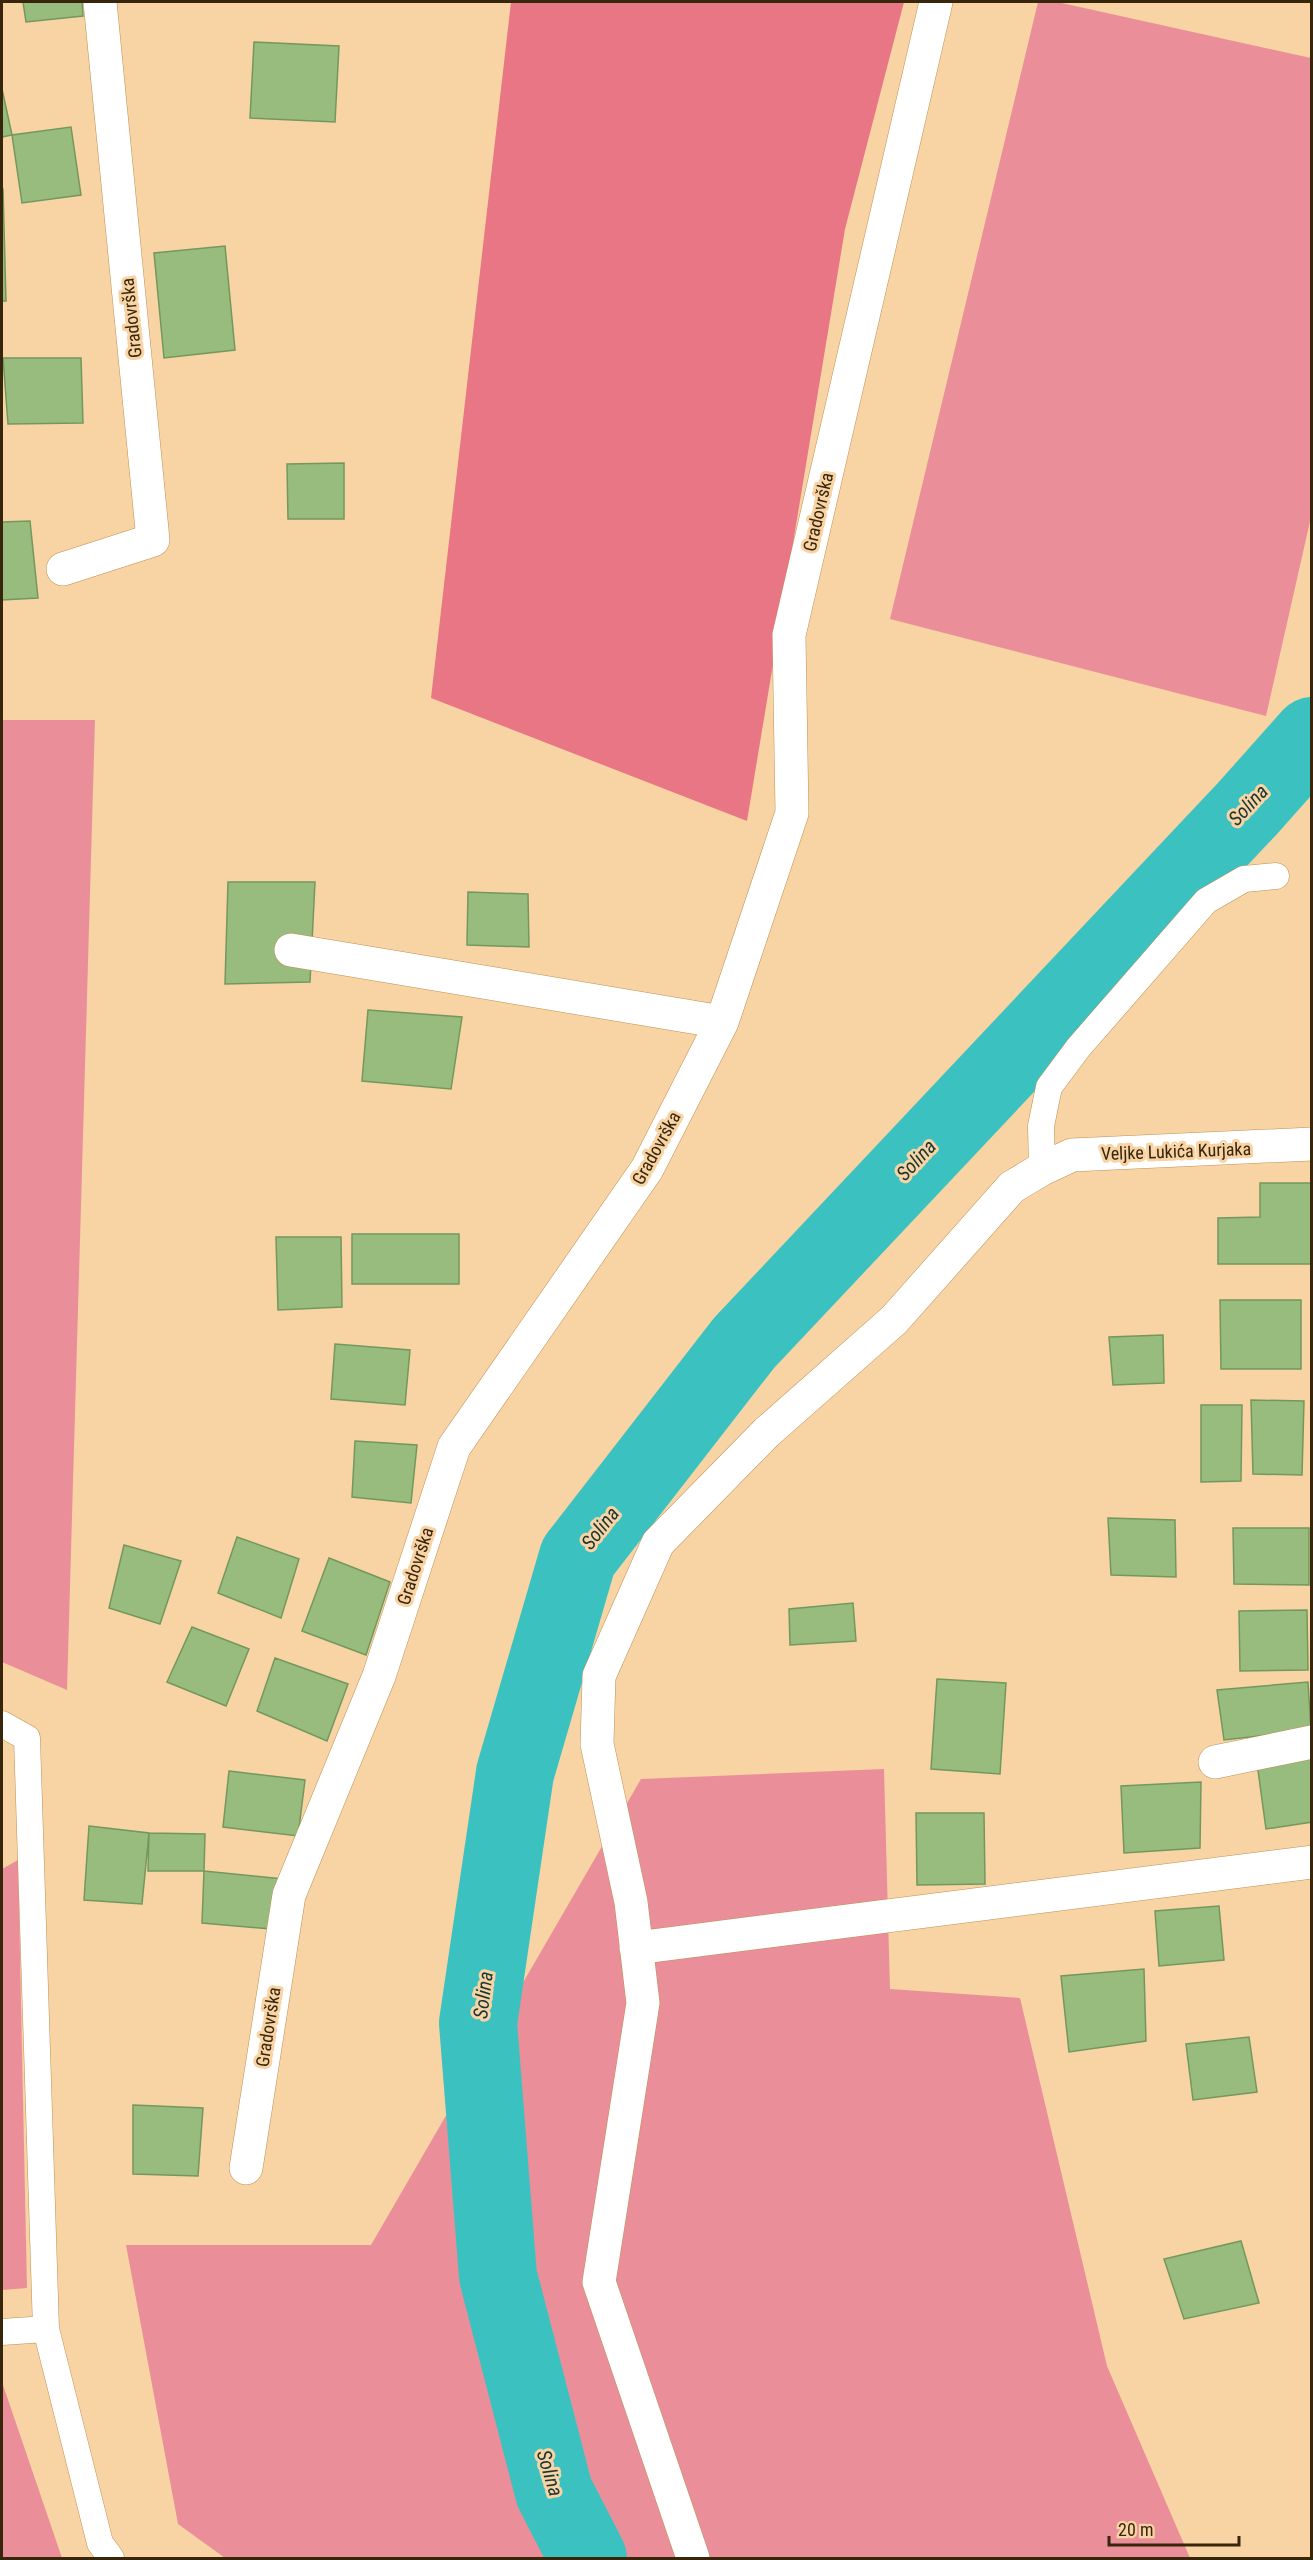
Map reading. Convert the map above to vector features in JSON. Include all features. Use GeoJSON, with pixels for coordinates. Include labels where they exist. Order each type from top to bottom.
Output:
{"type":"FeatureCollection","features":[{"type":"Feature","properties":{"kind":"street","name":"Gradovrška"},"geometry":{"type":"LineString","coordinates":[[63,569],[153,540],[99,2]]}},
{"type":"Feature","properties":{"kind":"street","name":"Gradovrška"},"geometry":{"type":"LineString","coordinates":[[246,2168],[289,1895],[380,1676],[454,1447],[647,1169],[722,1022],[792,813],[789,635],[936,2]]}},
{"type":"Feature","properties":{"kind":"street"},"geometry":{"type":"LineString","coordinates":[[291,950],[722,1022]]}},
{"type":"Feature","properties":{"kind":"street","name":"Veljke Lukića Kurjaka"},"geometry":{"type":"LineString","coordinates":[[693,2559],[599,2282],[643,2003],[631,1902],[597,1744],[599,1677],[658,1543],[767,1432],[894,1320],[1011,1187],[1042,1168],[1072,1155],[1311,1144]]}},
{"type":"Feature","properties":{"kind":"street"},"geometry":{"type":"LineString","coordinates":[[1215,1762],[1311,1742]]}},
{"type":"Feature","properties":{"kind":"street"},"geometry":{"type":"LineString","coordinates":[[636,1948],[1311,1862]]}},
{"type":"Feature","properties":{"kind":"lane"},"geometry":{"type":"LineString","coordinates":[[1042,1168],[1041,1126],[1049,1087],[1078,1048],[1206,901],[1244,879],[1276,876]]}},
{"type":"Feature","properties":{"kind":"lane"},"geometry":{"type":"LineString","coordinates":[[2,1724],[27,1738],[46,2329],[100,2543],[111,2559]]}},
{"type":"Feature","properties":{"kind":"lane"},"geometry":{"type":"LineString","coordinates":[[2,2332],[46,2329]]}},
{"type":"Feature","properties":{"kind":"shaded area"},"geometry":{"type":"Polygon","coordinates":[[[511,2],[904,2],[845,229],[747,821],[431,698],[511,2]]]}},
{"type":"Feature","properties":{"kind":"shaded area"},"geometry":{"type":"Polygon","coordinates":[[[1038,2],[1057,2],[1311,58],[1311,517],[1266,716],[890,619],[1038,2]]]}},
{"type":"Feature","properties":{"kind":"shaded area"},"geometry":{"type":"Polygon","coordinates":[[[2,720],[95,720],[67,1690],[2,1662],[2,720]]]}},
{"type":"Feature","properties":{"kind":"shaded area"},"geometry":{"type":"Polygon","coordinates":[[[884,1769],[890,1989],[1020,1998],[1107,2366],[1190,2558],[225,2558],[178,2524],[126,2245],[371,2245],[641,1779],[884,1769]]]}},
{"type":"Feature","properties":{"kind":"shaded area"},"geometry":{"type":"Polygon","coordinates":[[[18,1860],[27,2288],[2,2290],[2,1869],[18,1860]]]}},
{"type":"Feature","properties":{"kind":"shaded area"},"geometry":{"type":"Polygon","coordinates":[[[2,2382],[62,2558],[2,2558],[2,2382]]]}},
{"type":"Feature","properties":{"kind":"building"},"geometry":{"type":"Polygon","coordinates":[[[23,2],[82,2],[83,16],[26,22],[23,2]]]}},
{"type":"Feature","properties":{"kind":"building"},"geometry":{"type":"Polygon","coordinates":[[[254,42],[339,46],[335,122],[250,118],[254,42]]]}},
{"type":"Feature","properties":{"kind":"building"},"geometry":{"type":"Polygon","coordinates":[[[2,89],[12,135],[2,137],[2,89]]]}},
{"type":"Feature","properties":{"kind":"building"},"geometry":{"type":"Polygon","coordinates":[[[71,127],[81,195],[22,203],[12,135],[71,127]]]}},
{"type":"Feature","properties":{"kind":"building"},"geometry":{"type":"Polygon","coordinates":[[[3,189],[6,301],[2,301],[3,189]]]}},
{"type":"Feature","properties":{"kind":"building"},"geometry":{"type":"Polygon","coordinates":[[[225,246],[235,350],[164,358],[154,253],[225,246]]]}},
{"type":"Feature","properties":{"kind":"building"},"geometry":{"type":"Polygon","coordinates":[[[3,358],[81,358],[83,423],[8,424],[3,358]]]}},
{"type":"Feature","properties":{"kind":"building"},"geometry":{"type":"Polygon","coordinates":[[[344,463],[344,519],[288,519],[287,464],[344,463]]]}},
{"type":"Feature","properties":{"kind":"building"},"geometry":{"type":"Polygon","coordinates":[[[30,521],[38,598],[2,600],[2,522],[30,521]]]}},
{"type":"Feature","properties":{"kind":"building"},"geometry":{"type":"Polygon","coordinates":[[[228,882],[315,882],[310,982],[225,984],[228,882]]]}},
{"type":"Feature","properties":{"kind":"building"},"geometry":{"type":"Polygon","coordinates":[[[468,892],[528,894],[529,947],[467,945],[468,892]]]}},
{"type":"Feature","properties":{"kind":"building"},"geometry":{"type":"Polygon","coordinates":[[[368,1010],[462,1017],[451,1089],[362,1081],[368,1010]]]}},
{"type":"Feature","properties":{"kind":"building"},"geometry":{"type":"Polygon","coordinates":[[[1260,1183],[1312,1183],[1312,1264],[1218,1264],[1218,1218],[1260,1217],[1260,1183]]]}},
{"type":"Feature","properties":{"kind":"building"},"geometry":{"type":"Polygon","coordinates":[[[352,1234],[459,1234],[459,1284],[352,1284],[352,1234]]]}},
{"type":"Feature","properties":{"kind":"building"},"geometry":{"type":"Polygon","coordinates":[[[276,1237],[341,1237],[342,1307],[278,1310],[276,1237]]]}},
{"type":"Feature","properties":{"kind":"building"},"geometry":{"type":"Polygon","coordinates":[[[1220,1300],[1301,1300],[1301,1369],[1221,1369],[1220,1300]]]}},
{"type":"Feature","properties":{"kind":"building"},"geometry":{"type":"Polygon","coordinates":[[[1163,1335],[1164,1383],[1113,1385],[1109,1337],[1163,1335]]]}},
{"type":"Feature","properties":{"kind":"building"},"geometry":{"type":"Polygon","coordinates":[[[335,1344],[410,1350],[405,1405],[331,1399],[335,1344]]]}},
{"type":"Feature","properties":{"kind":"building"},"geometry":{"type":"Polygon","coordinates":[[[1251,1400],[1304,1401],[1302,1475],[1253,1474],[1251,1400]]]}},
{"type":"Feature","properties":{"kind":"building"},"geometry":{"type":"Polygon","coordinates":[[[1201,1405],[1242,1405],[1241,1481],[1201,1482],[1201,1405]]]}},
{"type":"Feature","properties":{"kind":"building"},"geometry":{"type":"Polygon","coordinates":[[[355,1441],[417,1445],[411,1503],[352,1497],[355,1441]]]}},
{"type":"Feature","properties":{"kind":"building"},"geometry":{"type":"Polygon","coordinates":[[[1108,1518],[1175,1520],[1176,1577],[1111,1575],[1108,1518]]]}},
{"type":"Feature","properties":{"kind":"building"},"geometry":{"type":"Polygon","coordinates":[[[1233,1528],[1309,1528],[1309,1585],[1234,1584],[1233,1528]]]}},
{"type":"Feature","properties":{"kind":"building"},"geometry":{"type":"Polygon","coordinates":[[[237,1537],[299,1559],[281,1618],[218,1593],[237,1537]]]}},
{"type":"Feature","properties":{"kind":"building"},"geometry":{"type":"Polygon","coordinates":[[[124,1545],[181,1561],[160,1624],[109,1608],[124,1545]]]}},
{"type":"Feature","properties":{"kind":"building"},"geometry":{"type":"Polygon","coordinates":[[[329,1558],[390,1582],[366,1655],[302,1631],[329,1558]]]}},
{"type":"Feature","properties":{"kind":"building"},"geometry":{"type":"Polygon","coordinates":[[[853,1603],[856,1641],[790,1645],[789,1609],[853,1603]]]}},
{"type":"Feature","properties":{"kind":"building"},"geometry":{"type":"Polygon","coordinates":[[[1307,1610],[1308,1670],[1240,1671],[1239,1611],[1307,1610]]]}},
{"type":"Feature","properties":{"kind":"building"},"geometry":{"type":"Polygon","coordinates":[[[192,1627],[249,1649],[226,1706],[167,1682],[192,1627]]]}},
{"type":"Feature","properties":{"kind":"building"},"geometry":{"type":"Polygon","coordinates":[[[275,1658],[348,1684],[327,1741],[257,1711],[275,1658]]]}},
{"type":"Feature","properties":{"kind":"building"},"geometry":{"type":"Polygon","coordinates":[[[937,1679],[1006,1683],[1000,1774],[931,1769],[937,1679]]]}},
{"type":"Feature","properties":{"kind":"building"},"geometry":{"type":"Polygon","coordinates":[[[1308,1682],[1311,1730],[1224,1740],[1217,1690],[1308,1682]]]}},
{"type":"Feature","properties":{"kind":"building"},"geometry":{"type":"Polygon","coordinates":[[[1312,1755],[1312,1822],[1266,1829],[1257,1763],[1312,1755]]]}},
{"type":"Feature","properties":{"kind":"building"},"geometry":{"type":"Polygon","coordinates":[[[229,1771],[305,1780],[298,1836],[223,1827],[229,1771]]]}},
{"type":"Feature","properties":{"kind":"building"},"geometry":{"type":"Polygon","coordinates":[[[1201,1782],[1200,1848],[1124,1853],[1121,1786],[1201,1782]]]}},
{"type":"Feature","properties":{"kind":"building"},"geometry":{"type":"Polygon","coordinates":[[[916,1813],[984,1813],[985,1884],[917,1885],[916,1813]]]}},
{"type":"Feature","properties":{"kind":"building"},"geometry":{"type":"Polygon","coordinates":[[[89,1826],[149,1833],[142,1904],[84,1900],[89,1826]]]}},
{"type":"Feature","properties":{"kind":"building"},"geometry":{"type":"Polygon","coordinates":[[[149,1833],[205,1834],[204,1871],[148,1871],[149,1833]]]}},
{"type":"Feature","properties":{"kind":"building"},"geometry":{"type":"Polygon","coordinates":[[[204,1871],[283,1879],[281,1930],[202,1923],[204,1871]]]}},
{"type":"Feature","properties":{"kind":"building"},"geometry":{"type":"Polygon","coordinates":[[[1219,1906],[1224,1960],[1159,1966],[1155,1911],[1219,1906]]]}},
{"type":"Feature","properties":{"kind":"building"},"geometry":{"type":"Polygon","coordinates":[[[1144,1969],[1146,2041],[1069,2052],[1061,1976],[1144,1969]]]}},
{"type":"Feature","properties":{"kind":"building"},"geometry":{"type":"Polygon","coordinates":[[[1249,2037],[1257,2092],[1193,2100],[1186,2044],[1249,2037]]]}},
{"type":"Feature","properties":{"kind":"building"},"geometry":{"type":"Polygon","coordinates":[[[133,2105],[203,2108],[198,2176],[133,2174],[133,2105]]]}},
{"type":"Feature","properties":{"kind":"building"},"geometry":{"type":"Polygon","coordinates":[[[1241,2241],[1259,2303],[1184,2319],[1164,2259],[1241,2241]]]}},
{"type":"Feature","properties":{"kind":"waterway","name":"Solina"},"geometry":{"type":"LineString","coordinates":[[588,2558],[554,2492],[498,2276],[478,2023],[515,1773],[578,1557],[744,1343],[1247,809],[1312,736]]}}]}
